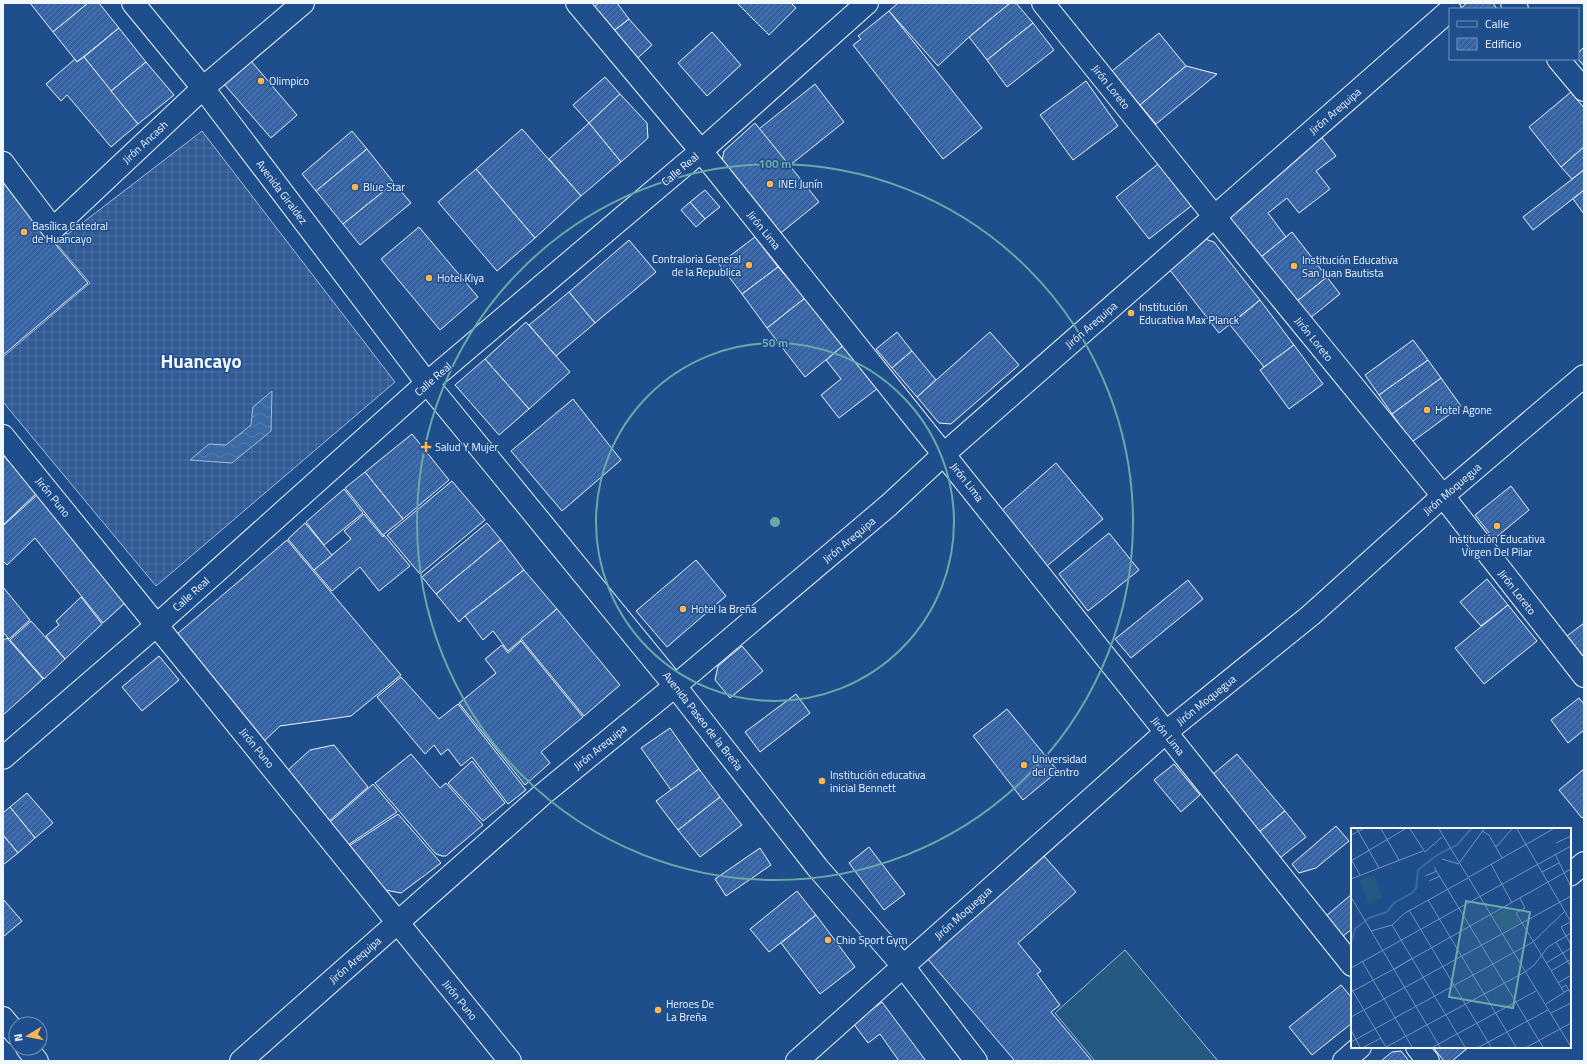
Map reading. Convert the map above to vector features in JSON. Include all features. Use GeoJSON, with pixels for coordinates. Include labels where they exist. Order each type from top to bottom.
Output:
{"type":"FeatureCollection","features":[{"type":"Feature","properties":{"kind":"main road","name":"Avenida Giraldez"},"geometry":{"type":"LineString","coordinates":[[133,3],[203,88],[427,383]]}},
{"type":"Feature","properties":{"kind":"main road","name":"Jirón Ancash"},"geometry":{"type":"LineString","coordinates":[[3,163],[53,229],[203,88],[303,3]]}},
{"type":"Feature","properties":{"kind":"main road","name":"Jirón Lima"},"geometry":{"type":"LineString","coordinates":[[577,3],[701,151],[1351,965]]}},
{"type":"Feature","properties":{"kind":"main road","name":"Calle Real"},"geometry":{"type":"LineString","coordinates":[[3,758],[158,624],[427,383],[701,151],[867,3]]}},
{"type":"Feature","properties":{"kind":"main road","name":"Jirón Loreto"},"geometry":{"type":"LineString","coordinates":[[1043,3],[1214,216],[1443,496],[1584,676]]}},
{"type":"Feature","properties":{"kind":"main road","name":"Jirón Arequipa"},"geometry":{"type":"LineString","coordinates":[[241,1061],[543,794],[675,686],[889,505],[944,454],[1214,216],[1449,12]]}},
{"type":"Feature","properties":{"kind":"main road"},"geometry":{"type":"LineString","coordinates":[[1559,60],[1584,90]]}},
{"type":"Feature","properties":{"kind":"main road","name":"Jirón Moquegua"},"geometry":{"type":"LineString","coordinates":[[797,1061],[1165,733],[1311,615],[1443,496],[1584,376]]}},
{"type":"Feature","properties":{"kind":"main road","name":"Avenida Paseo de la Breña"},"geometry":{"type":"LineString","coordinates":[[427,383],[675,686],[817,867],[903,966],[976,1061]]}},
{"type":"Feature","properties":{"kind":"main road","name":"Jirón Puno"},"geometry":{"type":"LineString","coordinates":[[3,436],[158,624],[397,923],[510,1061]]}},
{"type":"Feature","properties":{"kind":"main road"},"geometry":{"type":"LineString","coordinates":[[1571,874],[1584,863]]}},
{"type":"Feature","properties":{"kind":"main road"},"geometry":{"type":"LineString","coordinates":[[1344,1061],[1359,1048]]}},
{"type":"Feature","properties":{"kind":"main road"},"geometry":{"type":"LineString","coordinates":[[1418,1048],[1428,1061]]}},
{"type":"Feature","properties":{"kind":"shaded area"},"geometry":{"type":"Polygon","coordinates":[[[202,131],[395,382],[156,586],[3,402],[3,357],[90,283],[44,229],[53,229],[68,234],[202,131]]]}},
{"type":"Feature","properties":{"kind":"shaded area"},"geometry":{"type":"Polygon","coordinates":[[[1125,950],[1218,1061],[1095,1061],[1055,1013],[1125,950]]]}},
{"type":"Feature","properties":{"kind":"water"},"geometry":{"type":"Polygon","coordinates":[[[272,391],[271,431],[232,463],[190,460],[209,444],[226,445],[251,425],[253,407],[272,391]]]}},
{"type":"Feature","properties":{"kind":"building"},"geometry":{"type":"Polygon","coordinates":[[[30,3],[88,3],[53,32],[30,3]]]}},
{"type":"Feature","properties":{"kind":"building"},"geometry":{"type":"Polygon","coordinates":[[[88,3],[99,3],[119,28],[77,62],[53,32],[88,3]]]}},
{"type":"Feature","properties":{"kind":"building"},"geometry":{"type":"Polygon","coordinates":[[[599,3],[617,3],[629,19],[607,36],[588,12],[599,3]]]}},
{"type":"Feature","properties":{"kind":"building"},"geometry":{"type":"Polygon","coordinates":[[[737,3],[791,3],[796,8],[769,35],[737,3]]]}},
{"type":"Feature","properties":{"kind":"building"},"geometry":{"type":"Polygon","coordinates":[[[898,3],[1010,3],[969,37],[938,66],[889,11],[898,3]]]}},
{"type":"Feature","properties":{"kind":"building"},"geometry":{"type":"Polygon","coordinates":[[[1010,3],[1016,3],[1033,23],[987,60],[969,37],[1010,3]]]}},
{"type":"Feature","properties":{"kind":"building"},"geometry":{"type":"Polygon","coordinates":[[[1467,3],[1493,3],[1496,8],[1461,8],[1467,3]]]}},
{"type":"Feature","properties":{"kind":"building"},"geometry":{"type":"Polygon","coordinates":[[[889,11],[982,128],[943,159],[853,45],[861,39],[858,36],[889,11]]]}},
{"type":"Feature","properties":{"kind":"building"},"geometry":{"type":"Polygon","coordinates":[[[629,19],[652,45],[630,65],[607,36],[629,19]]]}},
{"type":"Feature","properties":{"kind":"building"},"geometry":{"type":"Polygon","coordinates":[[[1033,23],[1054,50],[1007,87],[987,60],[1033,23]]]}},
{"type":"Feature","properties":{"kind":"building"},"geometry":{"type":"Polygon","coordinates":[[[119,28],[146,62],[111,91],[84,57],[119,28]]]}},
{"type":"Feature","properties":{"kind":"building"},"geometry":{"type":"Polygon","coordinates":[[[712,32],[741,65],[707,96],[678,63],[712,32]]]}},
{"type":"Feature","properties":{"kind":"building"},"geometry":{"type":"Polygon","coordinates":[[[1159,33],[1186,66],[1140,105],[1112,71],[1159,33]]]}},
{"type":"Feature","properties":{"kind":"building"},"geometry":{"type":"Polygon","coordinates":[[[1584,47],[1584,66],[1579,60],[1579,52],[1584,47]]]}},
{"type":"Feature","properties":{"kind":"building"},"geometry":{"type":"Polygon","coordinates":[[[84,57],[138,124],[111,147],[67,95],[61,101],[46,84],[75,59],[77,62],[84,57]]]}},
{"type":"Feature","properties":{"kind":"building"},"geometry":{"type":"Polygon","coordinates":[[[251,61],[297,115],[271,138],[224,84],[251,61]]]}},
{"type":"Feature","properties":{"kind":"building"},"geometry":{"type":"Polygon","coordinates":[[[146,62],[174,95],[138,124],[111,91],[146,62]]]}},
{"type":"Feature","properties":{"kind":"building"},"geometry":{"type":"Polygon","coordinates":[[[1186,66],[1217,74],[1156,124],[1140,105],[1186,66]]]}},
{"type":"Feature","properties":{"kind":"building"},"geometry":{"type":"Polygon","coordinates":[[[605,77],[620,94],[589,123],[573,105],[605,77]]]}},
{"type":"Feature","properties":{"kind":"building"},"geometry":{"type":"Polygon","coordinates":[[[1086,81],[1118,126],[1073,160],[1040,115],[1086,81]]]}},
{"type":"Feature","properties":{"kind":"building"},"geometry":{"type":"Polygon","coordinates":[[[815,84],[844,122],[789,166],[759,129],[815,84]]]}},
{"type":"Feature","properties":{"kind":"building"},"geometry":{"type":"Polygon","coordinates":[[[1571,92],[1584,108],[1584,147],[1561,167],[1529,127],[1571,92]]]}},
{"type":"Feature","properties":{"kind":"building"},"geometry":{"type":"Polygon","coordinates":[[[620,94],[647,123],[648,138],[621,162],[589,123],[620,94]]]}},
{"type":"Feature","properties":{"kind":"building"},"geometry":{"type":"Polygon","coordinates":[[[589,123],[621,162],[581,196],[549,159],[589,123]]]}},
{"type":"Feature","properties":{"kind":"building","name":"INEI Junín"},"geometry":{"type":"Polygon","coordinates":[[[755,123],[819,202],[777,236],[721,166],[724,151],[755,123]]]}},
{"type":"Feature","properties":{"kind":"building"},"geometry":{"type":"Polygon","coordinates":[[[522,129],[581,196],[535,238],[476,169],[522,129]]]}},
{"type":"Feature","properties":{"kind":"building"},"geometry":{"type":"Polygon","coordinates":[[[352,131],[367,149],[316,191],[302,174],[352,131]]]}},
{"type":"Feature","properties":{"kind":"building"},"geometry":{"type":"Polygon","coordinates":[[[1319,134],[1336,156],[1316,171],[1330,189],[1299,213],[1287,198],[1268,213],[1286,237],[1260,258],[1223,210],[1319,134]]]}},
{"type":"Feature","properties":{"kind":"building"},"geometry":{"type":"Polygon","coordinates":[[[1584,147],[1584,170],[1572,179],[1561,167],[1584,147]]]}},
{"type":"Feature","properties":{"kind":"building","name":"Blue Star"},"geometry":{"type":"Polygon","coordinates":[[[367,149],[394,183],[343,224],[316,191],[367,149]]]}},
{"type":"Feature","properties":{"kind":"building"},"geometry":{"type":"Polygon","coordinates":[[[1162,161],[1195,203],[1149,239],[1116,197],[1162,161]]]}},
{"type":"Feature","properties":{"kind":"building"},"geometry":{"type":"Polygon","coordinates":[[[476,169],[535,238],[497,271],[438,202],[476,169]]]}},
{"type":"Feature","properties":{"kind":"building"},"geometry":{"type":"Polygon","coordinates":[[[1584,170],[1584,190],[1533,230],[1523,217],[1584,170]]]}},
{"type":"Feature","properties":{"kind":"building","name":"Basílica Catedral de Huancayo"},"geometry":{"type":"Polygon","coordinates":[[[3,182],[88,283],[3,355],[3,182]]]}},
{"type":"Feature","properties":{"kind":"building"},"geometry":{"type":"Polygon","coordinates":[[[394,183],[411,203],[360,245],[343,224],[394,183]]]}},
{"type":"Feature","properties":{"kind":"building"},"geometry":{"type":"Polygon","coordinates":[[[705,190],[720,207],[705,219],[690,202],[705,190]]]}},
{"type":"Feature","properties":{"kind":"building"},"geometry":{"type":"Polygon","coordinates":[[[1584,190],[1584,214],[1573,199],[1584,190]]]}},
{"type":"Feature","properties":{"kind":"building"},"geometry":{"type":"Polygon","coordinates":[[[690,202],[705,219],[696,227],[681,210],[690,202]]]}},
{"type":"Feature","properties":{"kind":"building","name":"Hotel Kiya"},"geometry":{"type":"Polygon","coordinates":[[[419,227],[478,297],[440,330],[381,259],[419,227]]]}},
{"type":"Feature","properties":{"kind":"building"},"geometry":{"type":"Polygon","coordinates":[[[1292,232],[1327,277],[1296,302],[1260,258],[1292,232]]]}},
{"type":"Feature","properties":{"kind":"building","name":"Contraloria General de la Republica"},"geometry":{"type":"Polygon","coordinates":[[[755,237],[778,267],[742,294],[719,264],[755,237]]]}},
{"type":"Feature","properties":{"kind":"building"},"geometry":{"type":"Polygon","coordinates":[[[1205,239],[1214,242],[1260,300],[1219,333],[1166,265],[1205,239]]]}},
{"type":"Feature","properties":{"kind":"building"},"geometry":{"type":"Polygon","coordinates":[[[629,240],[656,272],[595,323],[569,292],[629,240]]]}},
{"type":"Feature","properties":{"kind":"building"},"geometry":{"type":"Polygon","coordinates":[[[778,267],[805,298],[767,328],[742,294],[778,267]]]}},
{"type":"Feature","properties":{"kind":"building"},"geometry":{"type":"Polygon","coordinates":[[[1327,277],[1340,294],[1309,319],[1296,302],[1327,277]]]}},
{"type":"Feature","properties":{"kind":"building"},"geometry":{"type":"Polygon","coordinates":[[[569,292],[595,323],[556,356],[529,325],[569,292]]]}},
{"type":"Feature","properties":{"kind":"building"},"geometry":{"type":"Polygon","coordinates":[[[805,298],[844,345],[805,377],[767,328],[805,298]]]}},
{"type":"Feature","properties":{"kind":"building"},"geometry":{"type":"Polygon","coordinates":[[[1260,300],[1294,345],[1264,367],[1230,325],[1260,300]]]}},
{"type":"Feature","properties":{"kind":"building"},"geometry":{"type":"Polygon","coordinates":[[[526,322],[570,372],[529,409],[485,359],[526,322]]]}},
{"type":"Feature","properties":{"kind":"building"},"geometry":{"type":"Polygon","coordinates":[[[897,332],[912,351],[892,368],[876,349],[897,332]]]}},
{"type":"Feature","properties":{"kind":"building"},"geometry":{"type":"Polygon","coordinates":[[[990,332],[1019,365],[951,424],[939,423],[917,397],[990,332]]]}},
{"type":"Feature","properties":{"kind":"building"},"geometry":{"type":"Polygon","coordinates":[[[1413,340],[1428,360],[1379,395],[1365,375],[1413,340]]]}},
{"type":"Feature","properties":{"kind":"building"},"geometry":{"type":"Polygon","coordinates":[[[844,345],[878,388],[839,418],[821,395],[841,379],[826,360],[844,345]]]}},
{"type":"Feature","properties":{"kind":"building"},"geometry":{"type":"Polygon","coordinates":[[[1294,345],[1323,384],[1289,409],[1260,370],[1294,345]]]}},
{"type":"Feature","properties":{"kind":"building"},"geometry":{"type":"Polygon","coordinates":[[[912,351],[936,380],[917,397],[892,368],[912,351]]]}},
{"type":"Feature","properties":{"kind":"building"},"geometry":{"type":"Polygon","coordinates":[[[485,359],[529,409],[499,435],[455,385],[485,359]]]}},
{"type":"Feature","properties":{"kind":"building"},"geometry":{"type":"Polygon","coordinates":[[[1428,360],[1441,378],[1392,414],[1379,395],[1428,360]]]}},
{"type":"Feature","properties":{"kind":"building","name":"Hotel Agone"},"geometry":{"type":"Polygon","coordinates":[[[1441,378],[1461,406],[1412,442],[1392,414],[1441,378]]]}},
{"type":"Feature","properties":{"kind":"building"},"geometry":{"type":"Polygon","coordinates":[[[573,399],[621,460],[562,511],[511,451],[573,399]]]}},
{"type":"Feature","properties":{"kind":"building"},"geometry":{"type":"Polygon","coordinates":[[[412,434],[449,480],[403,519],[365,472],[412,434]]]}},
{"type":"Feature","properties":{"kind":"building"},"geometry":{"type":"Polygon","coordinates":[[[3,455],[37,493],[3,525],[3,455]]]}},
{"type":"Feature","properties":{"kind":"building"},"geometry":{"type":"Polygon","coordinates":[[[1056,463],[1103,519],[1047,566],[1001,511],[1056,463]]]}},
{"type":"Feature","properties":{"kind":"building"},"geometry":{"type":"Polygon","coordinates":[[[365,472],[403,519],[383,535],[345,488],[365,472]]]}},
{"type":"Feature","properties":{"kind":"building"},"geometry":{"type":"Polygon","coordinates":[[[452,481],[485,520],[420,574],[387,535],[452,481]]]}},
{"type":"Feature","properties":{"kind":"building"},"geometry":{"type":"Polygon","coordinates":[[[1511,486],[1529,510],[1494,539],[1475,515],[1511,486]]]}},
{"type":"Feature","properties":{"kind":"building"},"geometry":{"type":"Polygon","coordinates":[[[344,489],[363,513],[324,545],[306,522],[344,489]]]}},
{"type":"Feature","properties":{"kind":"building"},"geometry":{"type":"Polygon","coordinates":[[[38,494],[125,603],[103,623],[35,538],[7,565],[3,561],[3,526],[38,494]]]}},
{"type":"Feature","properties":{"kind":"building"},"geometry":{"type":"Polygon","coordinates":[[[364,514],[410,566],[379,591],[360,567],[332,591],[314,570],[351,539],[344,531],[364,514]]]}},
{"type":"Feature","properties":{"kind":"building"},"geometry":{"type":"Polygon","coordinates":[[[305,523],[332,555],[314,570],[288,539],[305,523]]]}},
{"type":"Feature","properties":{"kind":"building"},"geometry":{"type":"Polygon","coordinates":[[[487,523],[501,540],[436,594],[422,577],[487,523]]]}},
{"type":"Feature","properties":{"kind":"building"},"geometry":{"type":"Polygon","coordinates":[[[1109,533],[1139,570],[1088,611],[1059,574],[1109,533]]]}},
{"type":"Feature","properties":{"kind":"building"},"geometry":{"type":"Polygon","coordinates":[[[287,540],[401,675],[351,716],[280,726],[263,742],[176,635],[287,540]]]}},
{"type":"Feature","properties":{"kind":"building"},"geometry":{"type":"Polygon","coordinates":[[[501,540],[524,570],[459,622],[436,594],[501,540]]]}},
{"type":"Feature","properties":{"kind":"building"},"geometry":{"type":"Polygon","coordinates":[[[696,560],[726,596],[667,647],[636,611],[696,560]]]}},
{"type":"Feature","properties":{"kind":"building"},"geometry":{"type":"Polygon","coordinates":[[[524,570],[557,609],[508,651],[493,631],[483,640],[465,616],[524,570]]]}},
{"type":"Feature","properties":{"kind":"building"},"geometry":{"type":"Polygon","coordinates":[[[1487,579],[1508,605],[1481,626],[1460,602],[1487,579]]]}},
{"type":"Feature","properties":{"kind":"building"},"geometry":{"type":"Polygon","coordinates":[[[1188,580],[1203,599],[1131,658],[1115,639],[1188,580]]]}},
{"type":"Feature","properties":{"kind":"building"},"geometry":{"type":"Polygon","coordinates":[[[3,587],[30,620],[9,639],[3,632],[3,587]]]}},
{"type":"Feature","properties":{"kind":"building"},"geometry":{"type":"Polygon","coordinates":[[[81,597],[102,624],[65,659],[46,636],[59,625],[56,621],[81,597]]]}},
{"type":"Feature","properties":{"kind":"building"},"geometry":{"type":"Polygon","coordinates":[[[1508,605],[1537,641],[1484,684],[1455,648],[1508,605]]]}},
{"type":"Feature","properties":{"kind":"building"},"geometry":{"type":"Polygon","coordinates":[[[557,609],[620,685],[584,716],[521,639],[557,609]]]}},
{"type":"Feature","properties":{"kind":"building"},"geometry":{"type":"Polygon","coordinates":[[[31,621],[65,659],[44,679],[10,640],[31,621]]]}},
{"type":"Feature","properties":{"kind":"building"},"geometry":{"type":"Polygon","coordinates":[[[1584,623],[1584,658],[1567,636],[1584,623]]]}},
{"type":"Feature","properties":{"kind":"building"},"geometry":{"type":"Polygon","coordinates":[[[7,638],[43,679],[3,715],[3,641],[7,638]]]}},
{"type":"Feature","properties":{"kind":"building"},"geometry":{"type":"Polygon","coordinates":[[[521,641],[583,717],[541,752],[550,763],[525,785],[459,703],[496,673],[485,659],[502,645],[508,653],[521,641]]]}},
{"type":"Feature","properties":{"kind":"building"},"geometry":{"type":"Polygon","coordinates":[[[742,646],[763,671],[730,698],[715,680],[718,666],[742,646]]]}},
{"type":"Feature","properties":{"kind":"building"},"geometry":{"type":"Polygon","coordinates":[[[159,656],[179,680],[142,711],[122,687],[159,656]]]}},
{"type":"Feature","properties":{"kind":"building"},"geometry":{"type":"Polygon","coordinates":[[[401,677],[439,719],[458,704],[526,790],[508,804],[472,757],[461,766],[448,749],[441,755],[434,745],[425,754],[377,697],[401,677]]]}},
{"type":"Feature","properties":{"kind":"building"},"geometry":{"type":"Polygon","coordinates":[[[796,694],[810,713],[760,752],[745,732],[796,694]]]}},
{"type":"Feature","properties":{"kind":"building"},"geometry":{"type":"Polygon","coordinates":[[[1579,698],[1584,704],[1584,730],[1568,743],[1551,720],[1579,698]]]}},
{"type":"Feature","properties":{"kind":"building","name":"Universidad del Centro"},"geometry":{"type":"Polygon","coordinates":[[[1007,709],[1058,771],[1023,800],[973,736],[1007,709]]]}},
{"type":"Feature","properties":{"kind":"building"},"geometry":{"type":"Polygon","coordinates":[[[670,728],[699,769],[671,790],[641,748],[670,728]]]}},
{"type":"Feature","properties":{"kind":"building"},"geometry":{"type":"Polygon","coordinates":[[[334,745],[368,787],[328,822],[287,771],[310,750],[334,745]]]}},
{"type":"Feature","properties":{"kind":"building"},"geometry":{"type":"Polygon","coordinates":[[[411,754],[440,788],[446,783],[483,825],[446,856],[436,854],[375,783],[411,754]]]}},
{"type":"Feature","properties":{"kind":"building"},"geometry":{"type":"Polygon","coordinates":[[[1237,754],[1285,811],[1259,832],[1212,775],[1237,754]]]}},
{"type":"Feature","properties":{"kind":"building"},"geometry":{"type":"Polygon","coordinates":[[[472,761],[505,803],[483,821],[448,783],[472,761]]]}},
{"type":"Feature","properties":{"kind":"building"},"geometry":{"type":"Polygon","coordinates":[[[1174,764],[1200,795],[1181,812],[1154,780],[1174,764]]]}},
{"type":"Feature","properties":{"kind":"building"},"geometry":{"type":"Polygon","coordinates":[[[699,769],[720,797],[678,830],[656,801],[699,769]]]}},
{"type":"Feature","properties":{"kind":"building"},"geometry":{"type":"Polygon","coordinates":[[[1584,769],[1584,816],[1582,818],[1559,790],[1584,769]]]}},
{"type":"Feature","properties":{"kind":"building"},"geometry":{"type":"Polygon","coordinates":[[[373,784],[397,812],[348,845],[329,823],[373,784]]]}},
{"type":"Feature","properties":{"kind":"building"},"geometry":{"type":"Polygon","coordinates":[[[27,793],[53,823],[35,838],[10,807],[27,793]]]}},
{"type":"Feature","properties":{"kind":"building"},"geometry":{"type":"Polygon","coordinates":[[[720,797],[742,825],[700,857],[678,830],[720,797]]]}},
{"type":"Feature","properties":{"kind":"building"},"geometry":{"type":"Polygon","coordinates":[[[10,807],[35,838],[18,853],[3,835],[3,813],[10,807]]]}},
{"type":"Feature","properties":{"kind":"building"},"geometry":{"type":"Polygon","coordinates":[[[1285,811],[1306,837],[1280,858],[1259,832],[1285,811]]]}},
{"type":"Feature","properties":{"kind":"building"},"geometry":{"type":"Polygon","coordinates":[[[398,814],[441,863],[401,893],[385,890],[349,846],[398,814]]]}},
{"type":"Feature","properties":{"kind":"building"},"geometry":{"type":"Polygon","coordinates":[[[1336,826],[1349,841],[1316,868],[1299,873],[1292,864],[1336,826]]]}},
{"type":"Feature","properties":{"kind":"building"},"geometry":{"type":"Polygon","coordinates":[[[3,835],[18,853],[3,865],[3,835]]]}},
{"type":"Feature","properties":{"kind":"building"},"geometry":{"type":"Polygon","coordinates":[[[869,847],[905,894],[884,910],[849,863],[869,847]]]}},
{"type":"Feature","properties":{"kind":"building"},"geometry":{"type":"Polygon","coordinates":[[[760,848],[771,865],[726,896],[715,879],[760,848]]]}},
{"type":"Feature","properties":{"kind":"building"},"geometry":{"type":"Polygon","coordinates":[[[1044,856],[1076,892],[1018,943],[1041,971],[1037,974],[1060,1005],[1051,1012],[1092,1061],[1015,1061],[926,957],[1044,856]]]}},
{"type":"Feature","properties":{"kind":"building"},"geometry":{"type":"Polygon","coordinates":[[[797,891],[816,915],[769,952],[750,929],[797,891]]]}},
{"type":"Feature","properties":{"kind":"building"},"geometry":{"type":"Polygon","coordinates":[[[1351,895],[1351,930],[1343,936],[1326,916],[1351,895]]]}},
{"type":"Feature","properties":{"kind":"building"},"geometry":{"type":"Polygon","coordinates":[[[3,899],[22,921],[3,937],[3,899]]]}},
{"type":"Feature","properties":{"kind":"building"},"geometry":{"type":"Polygon","coordinates":[[[816,915],[855,967],[820,994],[781,943],[816,915]]]}},
{"type":"Feature","properties":{"kind":"building"},"geometry":{"type":"Polygon","coordinates":[[[1341,985],[1351,997],[1351,1024],[1312,1055],[1289,1027],[1341,985]]]}},
{"type":"Feature","properties":{"kind":"building"},"geometry":{"type":"Polygon","coordinates":[[[882,1002],[926,1061],[899,1061],[880,1034],[868,1043],[853,1023],[882,1002]]]}},
{"type":"Feature","properties":{"kind":"building"},"geometry":{"type":"Polygon","coordinates":[[[1434,1048],[1468,1048],[1452,1061],[1444,1061],[1434,1048]]]}},
{"type":"Feature","properties":{"kind":"building"},"geometry":{"type":"Polygon","coordinates":[[[1401,1051],[1409,1061],[1381,1061],[1392,1052],[1401,1051]]]}},
{"type":"Feature","properties":{"kind":"place","name":"Olimpico"},"geometry":{"type":"Point","coordinates":[261,81]}},
{"type":"Feature","properties":{"kind":"place","name":"INEI Junín"},"geometry":{"type":"Point","coordinates":[770,184]}},
{"type":"Feature","properties":{"kind":"place","name":"Blue Star"},"geometry":{"type":"Point","coordinates":[355,187]}},
{"type":"Feature","properties":{"kind":"place","name":"Basílica Catedral de Huancayo"},"geometry":{"type":"Point","coordinates":[24,232]}},
{"type":"Feature","properties":{"kind":"place","name":"Contraloria General de la Republica"},"geometry":{"type":"Point","coordinates":[749,265]}},
{"type":"Feature","properties":{"kind":"place","name":"Institución Educativa San Juan Bautista"},"geometry":{"type":"Point","coordinates":[1294,266]}},
{"type":"Feature","properties":{"kind":"place","name":"Hotel Kiya"},"geometry":{"type":"Point","coordinates":[429,278]}},
{"type":"Feature","properties":{"kind":"place","name":"Institución Educativa Max Planck"},"geometry":{"type":"Point","coordinates":[1131,313]}},
{"type":"Feature","properties":{"kind":"place","name":"Hotel Agone"},"geometry":{"type":"Point","coordinates":[1427,410]}},
{"type":"Feature","properties":{"kind":"place","name":"Salud Y Mujer"},"geometry":{"type":"Point","coordinates":[426,447]}},
{"type":"Feature","properties":{"kind":"place","name":"Institución Educativa Virgen Del Pilar"},"geometry":{"type":"Point","coordinates":[1497,526]}},
{"type":"Feature","properties":{"kind":"place","name":"Hotel la Breña"},"geometry":{"type":"Point","coordinates":[683,609]}},
{"type":"Feature","properties":{"kind":"place","name":"Universidad del Centro"},"geometry":{"type":"Point","coordinates":[1024,765]}},
{"type":"Feature","properties":{"kind":"place","name":"Institución educativa inicial Bennett"},"geometry":{"type":"Point","coordinates":[822,781]}},
{"type":"Feature","properties":{"kind":"place","name":"Chio Sport Gym"},"geometry":{"type":"Point","coordinates":[828,940]}},
{"type":"Feature","properties":{"kind":"place","name":"Heroes De La Breña"},"geometry":{"type":"Point","coordinates":[658,1010]}},
{"type":"Feature","properties":{"kind":"district","name":"Huancayo"},"geometry":{"type":"Point","coordinates":[201,361]}}]}
